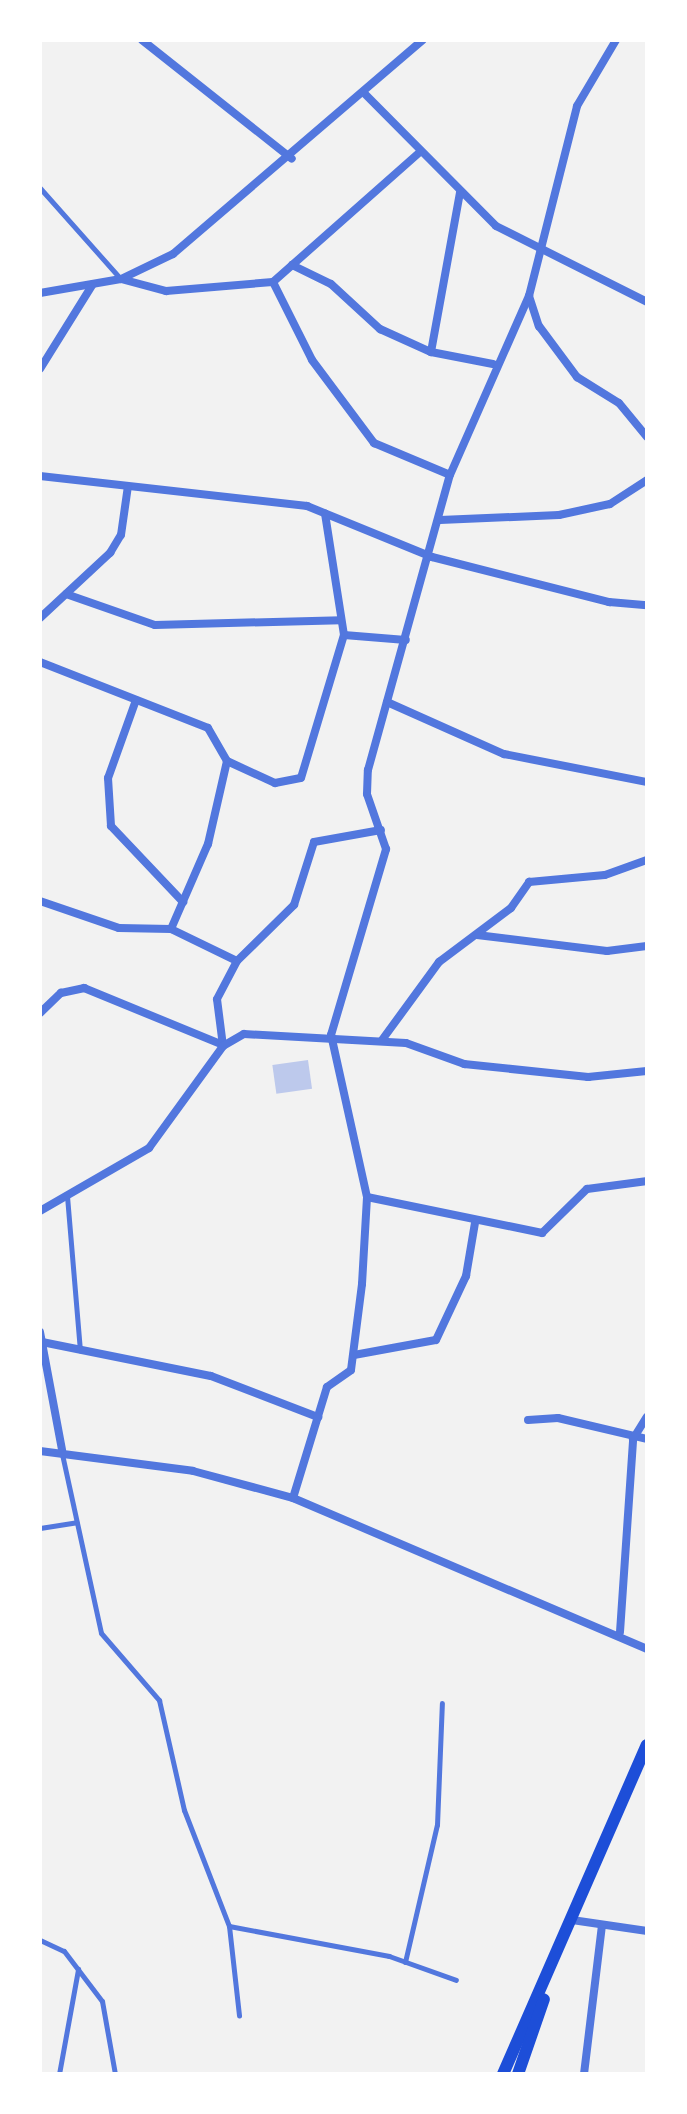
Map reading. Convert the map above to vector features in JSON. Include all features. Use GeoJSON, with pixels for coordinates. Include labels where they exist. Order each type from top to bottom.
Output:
{"type":"FeatureCollection","features":[{"type":"Feature","properties":{"kind":"main road"},"geometry":{"type":"LineString","coordinates":[[503,2074],[647,1745]]}},
{"type":"Feature","properties":{"kind":"main road"},"geometry":{"type":"LineString","coordinates":[[518,2074],[572,1920]]}},
{"type":"Feature","properties":{"kind":"street"},"geometry":{"type":"LineString","coordinates":[[142,40],[292,159]]}},
{"type":"Feature","properties":{"kind":"street"},"geometry":{"type":"LineString","coordinates":[[40,293],[121,279],[173,254],[292,159],[423,40]]}},
{"type":"Feature","properties":{"kind":"street"},"geometry":{"type":"LineString","coordinates":[[293,1498],[327,1387],[351,1370],[354,1355],[367,1197],[331,1035],[381,875],[381,830],[367,794],[387,702],[432,557],[450,475],[493,364],[529,296],[545,248],[577,106],[616,40]]}},
{"type":"Feature","properties":{"kind":"street"},"geometry":{"type":"LineString","coordinates":[[365,94],[496,226],[647,302]]}},
{"type":"Feature","properties":{"kind":"street"},"geometry":{"type":"LineString","coordinates":[[121,279],[166,291],[273,282],[420,152]]}},
{"type":"Feature","properties":{"kind":"street"},"geometry":{"type":"LineString","coordinates":[[431,352],[460,193]]}},
{"type":"Feature","properties":{"kind":"street"},"geometry":{"type":"LineString","coordinates":[[292,265],[331,284],[380,329],[431,352],[493,364]]}},
{"type":"Feature","properties":{"kind":"street"},"geometry":{"type":"LineString","coordinates":[[273,282],[312,360],[374,443],[450,475]]}},
{"type":"Feature","properties":{"kind":"street"},"geometry":{"type":"LineString","coordinates":[[40,369],[93,284]]}},
{"type":"Feature","properties":{"kind":"street"},"geometry":{"type":"LineString","coordinates":[[529,296],[539,326],[577,377],[619,403],[647,437]]}},
{"type":"Feature","properties":{"kind":"street"},"geometry":{"type":"LineString","coordinates":[[40,476],[128,486],[194,488],[325,513],[432,557],[596,599],[647,605]]}},
{"type":"Feature","properties":{"kind":"street"},"geometry":{"type":"LineString","coordinates":[[440,520],[559,515],[610,504],[647,480]]}},
{"type":"Feature","properties":{"kind":"street"},"geometry":{"type":"LineString","coordinates":[[40,618],[116,544],[128,486]]}},
{"type":"Feature","properties":{"kind":"street"},"geometry":{"type":"LineString","coordinates":[[40,662],[208,728],[227,761],[275,783],[301,778],[344,635],[325,513]]}},
{"type":"Feature","properties":{"kind":"street"},"geometry":{"type":"LineString","coordinates":[[66,594],[155,625],[341,620]]}},
{"type":"Feature","properties":{"kind":"street"},"geometry":{"type":"LineString","coordinates":[[344,635],[406,640]]}},
{"type":"Feature","properties":{"kind":"street"},"geometry":{"type":"LineString","coordinates":[[136,700],[108,778],[111,826],[183,902]]}},
{"type":"Feature","properties":{"kind":"street"},"geometry":{"type":"LineString","coordinates":[[387,702],[504,754],[647,782]]}},
{"type":"Feature","properties":{"kind":"street"},"geometry":{"type":"LineString","coordinates":[[171,929],[208,844],[227,761]]}},
{"type":"Feature","properties":{"kind":"street"},"geometry":{"type":"LineString","coordinates":[[223,1046],[217,999],[237,961],[294,905],[314,842],[381,830]]}},
{"type":"Feature","properties":{"kind":"street"},"geometry":{"type":"LineString","coordinates":[[382,1040],[439,962],[477,935],[529,882],[605,875],[647,860]]}},
{"type":"Feature","properties":{"kind":"street"},"geometry":{"type":"LineString","coordinates":[[40,901],[119,928],[171,929],[237,961]]}},
{"type":"Feature","properties":{"kind":"street"},"geometry":{"type":"LineString","coordinates":[[477,935],[607,951],[647,946]]}},
{"type":"Feature","properties":{"kind":"street"},"geometry":{"type":"LineString","coordinates":[[40,1013],[61,993],[84,988],[223,1046]]}},
{"type":"Feature","properties":{"kind":"street"},"geometry":{"type":"LineString","coordinates":[[40,1211],[149,1148],[223,1046],[244,1034],[331,1035],[382,1040],[464,1064],[588,1077],[647,1071]]}},
{"type":"Feature","properties":{"kind":"street"},"geometry":{"type":"LineString","coordinates":[[367,1197],[475,1223],[542,1233],[587,1189],[647,1181]]}},
{"type":"Feature","properties":{"kind":"street"},"geometry":{"type":"LineString","coordinates":[[354,1355],[436,1340],[466,1276],[475,1223]]}},
{"type":"Feature","properties":{"kind":"street"},"geometry":{"type":"LineString","coordinates":[[40,1332],[62,1450]]}},
{"type":"Feature","properties":{"kind":"street"},"geometry":{"type":"LineString","coordinates":[[42,1342],[211,1376],[318,1417]]}},
{"type":"Feature","properties":{"kind":"street"},"geometry":{"type":"LineString","coordinates":[[620,1632],[633,1439],[647,1417]]}},
{"type":"Feature","properties":{"kind":"street"},"geometry":{"type":"LineString","coordinates":[[528,1420],[558,1418],[633,1439],[647,1439]]}},
{"type":"Feature","properties":{"kind":"street"},"geometry":{"type":"LineString","coordinates":[[40,1451],[62,1450],[193,1471],[293,1498],[620,1632],[647,1649]]}},
{"type":"Feature","properties":{"kind":"street"},"geometry":{"type":"LineString","coordinates":[[572,1920],[647,1931]]}},
{"type":"Feature","properties":{"kind":"street"},"geometry":{"type":"LineString","coordinates":[[584,2074],[602,1925]]}},
{"type":"Feature","properties":{"kind":"lane"},"geometry":{"type":"LineString","coordinates":[[40,188],[121,279]]}},
{"type":"Feature","properties":{"kind":"lane"},"geometry":{"type":"LineString","coordinates":[[67,1196],[79,1272],[80,1350]]}},
{"type":"Feature","properties":{"kind":"lane"},"geometry":{"type":"LineString","coordinates":[[62,1450],[101,1633],[159,1700],[184,1810],[229,1926],[239,2015]]}},
{"type":"Feature","properties":{"kind":"lane"},"geometry":{"type":"LineString","coordinates":[[40,1528],[77,1522]]}},
{"type":"Feature","properties":{"kind":"lane"},"geometry":{"type":"LineString","coordinates":[[405,1962],[437,1825],[442,1703]]}},
{"type":"Feature","properties":{"kind":"lane"},"geometry":{"type":"LineString","coordinates":[[229,1926],[405,1962],[456,1980]]}},
{"type":"Feature","properties":{"kind":"lane"},"geometry":{"type":"LineString","coordinates":[[40,1940],[78,1968],[102,2001],[115,2074]]}},
{"type":"Feature","properties":{"kind":"lane"},"geometry":{"type":"LineString","coordinates":[[59,2074],[78,1968]]}},
{"type":"Feature","properties":{"kind":"building"},"geometry":{"type":"Polygon","coordinates":[[[308,1060],[312,1089],[276,1094],[272,1065],[308,1060]]]}}]}
